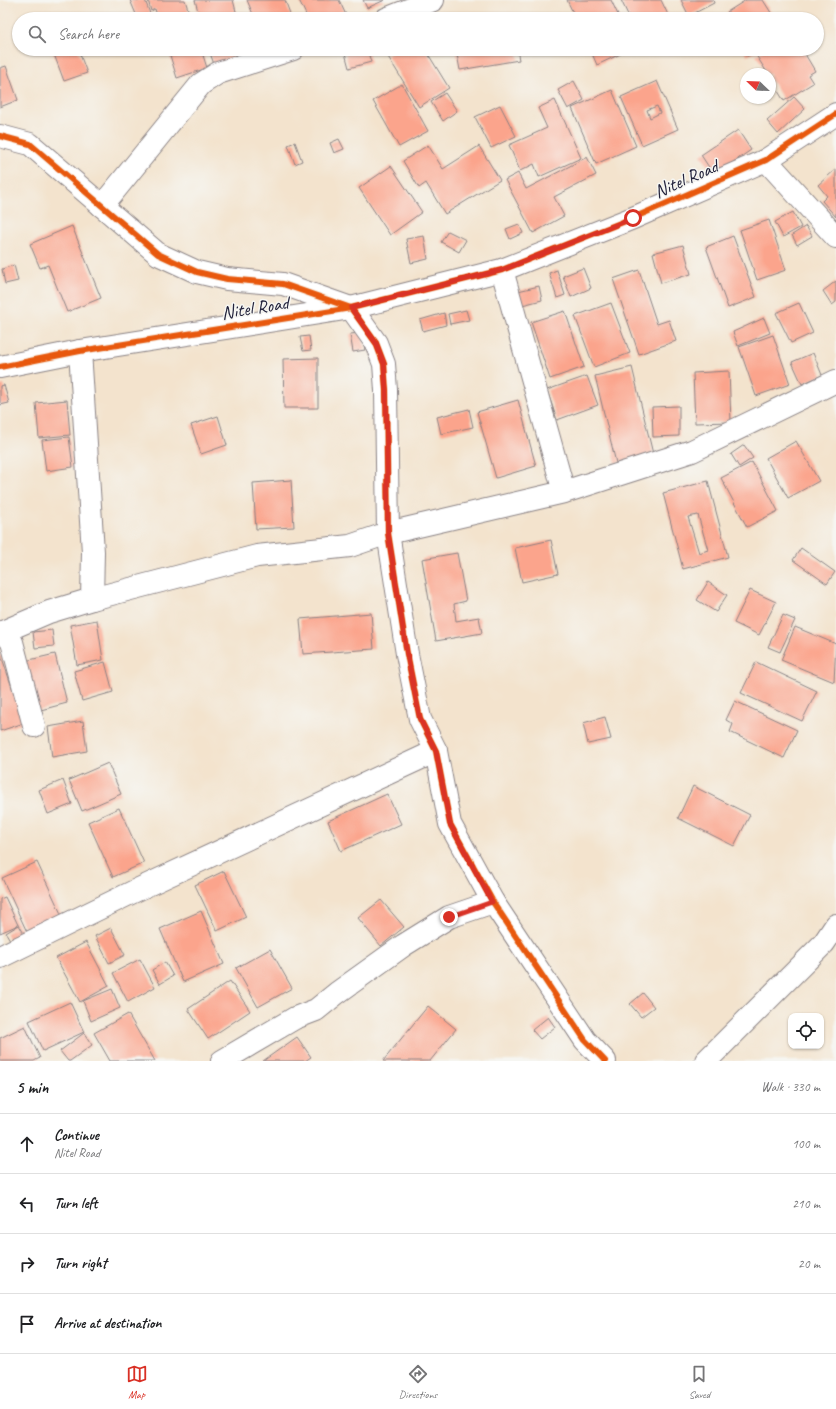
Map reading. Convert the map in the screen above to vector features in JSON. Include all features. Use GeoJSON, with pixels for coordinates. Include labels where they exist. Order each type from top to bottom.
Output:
{"type":"FeatureCollection","features":[{"type":"Feature","properties":{"kind":"street"},"geometry":{"type":"LineString","coordinates":[[403,12],[433,0]]}},
{"type":"Feature","properties":{"kind":"street"},"geometry":{"type":"LineString","coordinates":[[102,206],[201,84],[218,73],[271,56]]}},
{"type":"Feature","properties":{"kind":"street","name":"Nitel Road"},"geometry":{"type":"LineString","coordinates":[[0,367],[80,351],[351,308],[502,270],[633,218],[766,160],[836,114]]}},
{"type":"Feature","properties":{"kind":"street"},"geometry":{"type":"LineString","coordinates":[[0,136],[30,144],[158,254],[197,272],[227,279],[283,284],[351,308],[376,343],[384,364],[386,390],[388,533],[407,654],[420,719],[436,751],[450,824],[492,902],[585,1040],[604,1061]]}},
{"type":"Feature","properties":{"kind":"street"},"geometry":{"type":"LineString","coordinates":[[766,160],[836,237]]}},
{"type":"Feature","properties":{"kind":"street"},"geometry":{"type":"LineString","coordinates":[[502,270],[564,492]]}},
{"type":"Feature","properties":{"kind":"street"},"geometry":{"type":"LineString","coordinates":[[80,351],[93,552],[92,599]]}},
{"type":"Feature","properties":{"kind":"street"},"geometry":{"type":"LineString","coordinates":[[34,726],[12,642],[2,633],[49,612],[92,599],[257,556],[350,546],[388,533],[564,492],[692,451],[836,381]]}},
{"type":"Feature","properties":{"kind":"street"},"geometry":{"type":"LineString","coordinates":[[0,957],[139,889],[436,751]]}},
{"type":"Feature","properties":{"kind":"street"},"geometry":{"type":"LineString","coordinates":[[222,1061],[296,1018],[316,1010],[404,945],[449,917],[492,902]]}},
{"type":"Feature","properties":{"kind":"street"},"geometry":{"type":"LineString","coordinates":[[706,1061],[824,944],[836,925]]}},
{"type":"Feature","properties":{"kind":"building"},"geometry":{"type":"Polygon","coordinates":[[[130,0],[145,0],[149,12],[135,12],[130,0]]]}},
{"type":"Feature","properties":{"kind":"building"},"geometry":{"type":"Polygon","coordinates":[[[148,0],[185,0],[189,12],[156,12],[155,9],[151,11],[148,0]]]}},
{"type":"Feature","properties":{"kind":"building"},"geometry":{"type":"Polygon","coordinates":[[[195,0],[233,0],[236,12],[198,12],[195,0]]]}},
{"type":"Feature","properties":{"kind":"building"},"geometry":{"type":"Polygon","coordinates":[[[247,0],[285,0],[289,12],[252,12],[247,0]]]}},
{"type":"Feature","properties":{"kind":"building"},"geometry":{"type":"Polygon","coordinates":[[[299,0],[339,0],[345,12],[305,12],[299,0]]]}},
{"type":"Feature","properties":{"kind":"building"},"geometry":{"type":"Polygon","coordinates":[[[363,0],[385,0],[367,8],[363,0]]]}},
{"type":"Feature","properties":{"kind":"building"},"geometry":{"type":"Polygon","coordinates":[[[567,0],[611,0],[617,12],[573,12],[567,0]]]}},
{"type":"Feature","properties":{"kind":"building"},"geometry":{"type":"Polygon","coordinates":[[[621,0],[661,0],[667,12],[627,12],[621,0]]]}},
{"type":"Feature","properties":{"kind":"building"},"geometry":{"type":"Polygon","coordinates":[[[681,0],[713,0],[714,3],[697,12],[687,12],[681,0]]]}},
{"type":"Feature","properties":{"kind":"building"},"geometry":{"type":"Polygon","coordinates":[[[746,0],[763,0],[771,12],[727,12],[746,0]]]}},
{"type":"Feature","properties":{"kind":"building"},"geometry":{"type":"Polygon","coordinates":[[[55,56],[81,56],[87,73],[64,81],[55,56]]]}},
{"type":"Feature","properties":{"kind":"building"},"geometry":{"type":"Polygon","coordinates":[[[170,56],[203,56],[207,68],[177,78],[170,56]]]}},
{"type":"Feature","properties":{"kind":"building"},"geometry":{"type":"Polygon","coordinates":[[[211,56],[232,56],[234,61],[215,67],[211,56]]]}},
{"type":"Feature","properties":{"kind":"building"},"geometry":{"type":"Polygon","coordinates":[[[346,56],[369,56],[371,62],[349,68],[346,56]]]}},
{"type":"Feature","properties":{"kind":"building"},"geometry":{"type":"Polygon","coordinates":[[[388,56],[429,56],[449,88],[419,107],[388,56]]]}},
{"type":"Feature","properties":{"kind":"building"},"geometry":{"type":"Polygon","coordinates":[[[457,56],[518,56],[519,60],[460,70],[457,56]]]}},
{"type":"Feature","properties":{"kind":"building"},"geometry":{"type":"Polygon","coordinates":[[[593,56],[616,56],[597,65],[593,56]]]}},
{"type":"Feature","properties":{"kind":"building"},"geometry":{"type":"Polygon","coordinates":[[[757,56],[806,56],[815,71],[808,75],[813,83],[784,101],[776,88],[776,68],[764,68],[757,56]]]}},
{"type":"Feature","properties":{"kind":"building"},"geometry":{"type":"Polygon","coordinates":[[[6,66],[18,100],[0,107],[0,68],[6,66]]]}},
{"type":"Feature","properties":{"kind":"building"},"geometry":{"type":"Polygon","coordinates":[[[574,81],[584,100],[568,109],[558,90],[574,81]]]}},
{"type":"Feature","properties":{"kind":"building"},"geometry":{"type":"Polygon","coordinates":[[[657,81],[678,129],[642,145],[621,97],[657,81]],[[657,106],[647,110],[650,118],[660,113],[657,106]]]}},
{"type":"Feature","properties":{"kind":"building"},"geometry":{"type":"Polygon","coordinates":[[[402,84],[428,131],[399,147],[373,101],[402,84]]]}},
{"type":"Feature","properties":{"kind":"building"},"geometry":{"type":"Polygon","coordinates":[[[612,90],[636,146],[596,164],[572,108],[612,90]]]}},
{"type":"Feature","properties":{"kind":"building"},"geometry":{"type":"Polygon","coordinates":[[[445,93],[457,111],[443,121],[431,102],[445,93]]]}},
{"type":"Feature","properties":{"kind":"building"},"geometry":{"type":"Polygon","coordinates":[[[794,97],[805,109],[778,134],[767,121],[794,97]]]}},
{"type":"Feature","properties":{"kind":"building"},"geometry":{"type":"Polygon","coordinates":[[[555,100],[581,158],[539,177],[534,164],[520,171],[509,145],[547,128],[538,108],[555,100]]]}},
{"type":"Feature","properties":{"kind":"building"},"geometry":{"type":"Polygon","coordinates":[[[500,105],[516,136],[491,148],[475,117],[500,105]]]}},
{"type":"Feature","properties":{"kind":"building"},"geometry":{"type":"Polygon","coordinates":[[[738,130],[751,150],[714,175],[701,155],[738,130]]]}},
{"type":"Feature","properties":{"kind":"building"},"geometry":{"type":"Polygon","coordinates":[[[339,139],[344,149],[334,153],[330,143],[339,139]]]}},
{"type":"Feature","properties":{"kind":"building"},"geometry":{"type":"Polygon","coordinates":[[[295,142],[302,161],[295,164],[288,145],[295,142]]]}},
{"type":"Feature","properties":{"kind":"building"},"geometry":{"type":"Polygon","coordinates":[[[428,145],[443,169],[479,146],[500,180],[445,214],[426,183],[419,188],[403,161],[428,145]]]}},
{"type":"Feature","properties":{"kind":"building"},"geometry":{"type":"Polygon","coordinates":[[[587,157],[596,175],[554,197],[564,216],[533,233],[505,180],[518,173],[526,189],[587,157]]]}},
{"type":"Feature","properties":{"kind":"building"},"geometry":{"type":"Polygon","coordinates":[[[391,166],[422,212],[390,235],[359,188],[391,166]]]}},
{"type":"Feature","properties":{"kind":"building"},"geometry":{"type":"Polygon","coordinates":[[[836,169],[836,217],[822,201],[827,196],[818,185],[836,169]]]}},
{"type":"Feature","properties":{"kind":"building"},"geometry":{"type":"Polygon","coordinates":[[[793,212],[801,227],[783,237],[775,222],[793,212]]]}},
{"type":"Feature","properties":{"kind":"building"},"geometry":{"type":"Polygon","coordinates":[[[769,220],[786,270],[757,280],[740,230],[769,220]]]}},
{"type":"Feature","properties":{"kind":"building"},"geometry":{"type":"Polygon","coordinates":[[[519,224],[523,233],[510,239],[506,229],[519,224]]]}},
{"type":"Feature","properties":{"kind":"building"},"geometry":{"type":"Polygon","coordinates":[[[72,226],[101,298],[67,312],[48,265],[40,268],[30,244],[72,226]]]}},
{"type":"Feature","properties":{"kind":"building"},"geometry":{"type":"Polygon","coordinates":[[[806,226],[812,236],[797,245],[792,235],[806,226]]]}},
{"type":"Feature","properties":{"kind":"building"},"geometry":{"type":"Polygon","coordinates":[[[448,231],[466,240],[459,252],[441,242],[448,231]]]}},
{"type":"Feature","properties":{"kind":"building"},"geometry":{"type":"Polygon","coordinates":[[[424,236],[428,259],[411,263],[406,239],[424,236]]]}},
{"type":"Feature","properties":{"kind":"building"},"geometry":{"type":"Polygon","coordinates":[[[733,236],[756,297],[728,308],[706,247],[733,236]]]}},
{"type":"Feature","properties":{"kind":"building"},"geometry":{"type":"Polygon","coordinates":[[[683,245],[691,274],[661,283],[653,253],[683,245]]]}},
{"type":"Feature","properties":{"kind":"building"},"geometry":{"type":"Polygon","coordinates":[[[14,265],[18,281],[5,284],[2,269],[14,265]]]}},
{"type":"Feature","properties":{"kind":"building"},"geometry":{"type":"Polygon","coordinates":[[[583,268],[591,288],[571,297],[563,276],[583,268]]]}},
{"type":"Feature","properties":{"kind":"building"},"geometry":{"type":"Polygon","coordinates":[[[557,270],[565,295],[557,298],[549,273],[557,270]]]}},
{"type":"Feature","properties":{"kind":"building"},"geometry":{"type":"Polygon","coordinates":[[[639,270],[657,324],[669,320],[676,341],[639,354],[613,279],[639,270]]]}},
{"type":"Feature","properties":{"kind":"building"},"geometry":{"type":"Polygon","coordinates":[[[836,281],[836,302],[832,305],[823,291],[836,281]]]}},
{"type":"Feature","properties":{"kind":"building"},"geometry":{"type":"Polygon","coordinates":[[[539,286],[542,300],[522,305],[518,291],[539,286]]]}},
{"type":"Feature","properties":{"kind":"building"},"geometry":{"type":"Polygon","coordinates":[[[611,303],[630,353],[594,367],[575,316],[611,303]]]}},
{"type":"Feature","properties":{"kind":"building"},"geometry":{"type":"Polygon","coordinates":[[[799,303],[813,333],[791,343],[776,313],[799,303]]]}},
{"type":"Feature","properties":{"kind":"building"},"geometry":{"type":"Polygon","coordinates":[[[466,310],[469,320],[450,324],[448,314],[466,310]]]}},
{"type":"Feature","properties":{"kind":"building"},"geometry":{"type":"Polygon","coordinates":[[[565,311],[584,367],[550,379],[531,322],[565,311]]]}},
{"type":"Feature","properties":{"kind":"building"},"geometry":{"type":"Polygon","coordinates":[[[444,313],[446,325],[423,331],[420,320],[444,313]]]}},
{"type":"Feature","properties":{"kind":"building"},"geometry":{"type":"Polygon","coordinates":[[[764,318],[770,333],[738,346],[733,332],[764,318]]]}},
{"type":"Feature","properties":{"kind":"building"},"geometry":{"type":"Polygon","coordinates":[[[362,333],[365,350],[353,352],[350,334],[362,333]]]}},
{"type":"Feature","properties":{"kind":"building"},"geometry":{"type":"Polygon","coordinates":[[[773,335],[790,384],[756,396],[739,347],[773,335]]]}},
{"type":"Feature","properties":{"kind":"building"},"geometry":{"type":"Polygon","coordinates":[[[309,336],[311,350],[303,351],[300,337],[309,336]]]}},
{"type":"Feature","properties":{"kind":"building"},"geometry":{"type":"Polygon","coordinates":[[[813,353],[822,375],[802,384],[792,362],[813,353]]]}},
{"type":"Feature","properties":{"kind":"building"},"geometry":{"type":"Polygon","coordinates":[[[318,358],[318,408],[284,408],[283,359],[318,358]]]}},
{"type":"Feature","properties":{"kind":"building"},"geometry":{"type":"Polygon","coordinates":[[[632,367],[653,454],[616,463],[595,376],[632,367]]]}},
{"type":"Feature","properties":{"kind":"building"},"geometry":{"type":"Polygon","coordinates":[[[729,371],[731,422],[695,423],[693,373],[729,371]]]}},
{"type":"Feature","properties":{"kind":"building"},"geometry":{"type":"Polygon","coordinates":[[[587,376],[598,405],[557,420],[547,390],[587,376]]]}},
{"type":"Feature","properties":{"kind":"building"},"geometry":{"type":"Polygon","coordinates":[[[4,385],[9,403],[0,405],[0,386],[4,385]]]}},
{"type":"Feature","properties":{"kind":"building"},"geometry":{"type":"Polygon","coordinates":[[[67,400],[70,435],[39,438],[36,403],[67,400]]]}},
{"type":"Feature","properties":{"kind":"building"},"geometry":{"type":"Polygon","coordinates":[[[518,400],[536,466],[496,478],[477,412],[518,400]]]}},
{"type":"Feature","properties":{"kind":"building"},"geometry":{"type":"Polygon","coordinates":[[[679,406],[679,436],[653,437],[652,407],[679,406]]]}},
{"type":"Feature","properties":{"kind":"building"},"geometry":{"type":"Polygon","coordinates":[[[469,409],[473,427],[441,434],[437,417],[469,409]]]}},
{"type":"Feature","properties":{"kind":"building"},"geometry":{"type":"Polygon","coordinates":[[[218,416],[227,445],[201,454],[191,425],[218,416]]]}},
{"type":"Feature","properties":{"kind":"building"},"geometry":{"type":"Polygon","coordinates":[[[69,437],[73,467],[46,471],[42,440],[69,437]]]}},
{"type":"Feature","properties":{"kind":"building"},"geometry":{"type":"Polygon","coordinates":[[[796,441],[819,481],[788,498],[766,458],[796,441]]]}},
{"type":"Feature","properties":{"kind":"building"},"geometry":{"type":"Polygon","coordinates":[[[744,445],[753,458],[739,467],[731,454],[744,445]]]}},
{"type":"Feature","properties":{"kind":"building"},"geometry":{"type":"Polygon","coordinates":[[[752,462],[778,511],[747,527],[721,478],[752,462]]]}},
{"type":"Feature","properties":{"kind":"building"},"geometry":{"type":"Polygon","coordinates":[[[291,480],[294,527],[256,529],[253,483],[291,480]]]}},
{"type":"Feature","properties":{"kind":"building"},"geometry":{"type":"Polygon","coordinates":[[[708,481],[728,557],[683,569],[663,493],[708,481]],[[698,515],[688,517],[699,553],[708,550],[698,515]]]}},
{"type":"Feature","properties":{"kind":"building"},"geometry":{"type":"Polygon","coordinates":[[[551,540],[558,574],[522,582],[515,548],[551,540]]]}},
{"type":"Feature","properties":{"kind":"building"},"geometry":{"type":"Polygon","coordinates":[[[801,548],[835,572],[827,584],[793,560],[801,548]]]}},
{"type":"Feature","properties":{"kind":"building"},"geometry":{"type":"Polygon","coordinates":[[[457,553],[466,601],[454,604],[456,621],[479,617],[482,633],[436,641],[422,559],[457,553]]]}},
{"type":"Feature","properties":{"kind":"building"},"geometry":{"type":"Polygon","coordinates":[[[708,582],[727,595],[716,612],[697,600],[708,582]]]}},
{"type":"Feature","properties":{"kind":"building"},"geometry":{"type":"Polygon","coordinates":[[[750,590],[776,602],[759,635],[734,623],[750,590]]]}},
{"type":"Feature","properties":{"kind":"building"},"geometry":{"type":"Polygon","coordinates":[[[371,613],[374,649],[303,654],[300,619],[371,613]]]}},
{"type":"Feature","properties":{"kind":"building"},"geometry":{"type":"Polygon","coordinates":[[[783,615],[795,620],[780,652],[768,647],[783,615]]]}},
{"type":"Feature","properties":{"kind":"building"},"geometry":{"type":"Polygon","coordinates":[[[97,620],[103,660],[77,665],[70,625],[97,620]]]}},
{"type":"Feature","properties":{"kind":"building"},"geometry":{"type":"Polygon","coordinates":[[[795,627],[836,644],[834,682],[781,660],[795,627]]]}},
{"type":"Feature","properties":{"kind":"building"},"geometry":{"type":"Polygon","coordinates":[[[52,630],[54,646],[35,648],[33,632],[52,630]]]}},
{"type":"Feature","properties":{"kind":"building"},"geometry":{"type":"Polygon","coordinates":[[[0,652],[24,723],[0,731],[0,652]]]}},
{"type":"Feature","properties":{"kind":"building"},"geometry":{"type":"Polygon","coordinates":[[[55,654],[67,703],[37,711],[25,661],[55,654]]]}},
{"type":"Feature","properties":{"kind":"building"},"geometry":{"type":"Polygon","coordinates":[[[105,662],[113,692],[82,701],[74,671],[105,662]]]}},
{"type":"Feature","properties":{"kind":"building"},"geometry":{"type":"Polygon","coordinates":[[[756,662],[817,691],[802,721],[741,693],[756,662]]]}},
{"type":"Feature","properties":{"kind":"building"},"geometry":{"type":"Polygon","coordinates":[[[735,701],[797,730],[784,758],[730,732],[733,724],[726,720],[735,701]]]}},
{"type":"Feature","properties":{"kind":"building"},"geometry":{"type":"Polygon","coordinates":[[[605,717],[611,739],[588,744],[583,723],[605,717]]]}},
{"type":"Feature","properties":{"kind":"building"},"geometry":{"type":"Polygon","coordinates":[[[83,721],[87,751],[52,757],[48,727],[83,721]]]}},
{"type":"Feature","properties":{"kind":"building"},"geometry":{"type":"Polygon","coordinates":[[[108,763],[121,794],[82,811],[69,780],[108,763]]]}},
{"type":"Feature","properties":{"kind":"building"},"geometry":{"type":"Polygon","coordinates":[[[63,780],[72,804],[48,814],[39,790],[63,780]]]}},
{"type":"Feature","properties":{"kind":"building"},"geometry":{"type":"Polygon","coordinates":[[[693,786],[750,815],[734,846],[678,818],[693,786]]]}},
{"type":"Feature","properties":{"kind":"building"},"geometry":{"type":"Polygon","coordinates":[[[387,794],[401,824],[341,851],[328,821],[387,794]]]}},
{"type":"Feature","properties":{"kind":"building"},"geometry":{"type":"Polygon","coordinates":[[[119,808],[144,863],[113,877],[88,822],[119,808]]]}},
{"type":"Feature","properties":{"kind":"building"},"geometry":{"type":"Polygon","coordinates":[[[37,862],[62,916],[27,932],[2,878],[37,862]]]}},
{"type":"Feature","properties":{"kind":"building"},"geometry":{"type":"Polygon","coordinates":[[[224,871],[246,917],[217,931],[195,885],[224,871]]]}},
{"type":"Feature","properties":{"kind":"building"},"geometry":{"type":"Polygon","coordinates":[[[5,897],[18,925],[0,933],[0,899],[5,897]]]}},
{"type":"Feature","properties":{"kind":"building"},"geometry":{"type":"Polygon","coordinates":[[[381,900],[404,927],[381,946],[358,918],[381,900]]]}},
{"type":"Feature","properties":{"kind":"building"},"geometry":{"type":"Polygon","coordinates":[[[201,911],[224,964],[183,982],[160,929],[201,911]]]}},
{"type":"Feature","properties":{"kind":"building"},"geometry":{"type":"Polygon","coordinates":[[[19,925],[26,937],[13,945],[6,933],[19,925]]]}},
{"type":"Feature","properties":{"kind":"building"},"geometry":{"type":"Polygon","coordinates":[[[111,928],[125,955],[109,963],[95,936],[111,928]]]}},
{"type":"Feature","properties":{"kind":"building"},"geometry":{"type":"Polygon","coordinates":[[[86,942],[109,986],[80,1002],[56,958],[86,942]]]}},
{"type":"Feature","properties":{"kind":"building"},"geometry":{"type":"Polygon","coordinates":[[[270,949],[292,988],[258,1007],[236,968],[270,949]]]}},
{"type":"Feature","properties":{"kind":"building"},"geometry":{"type":"Polygon","coordinates":[[[140,959],[155,987],[128,1002],[113,973],[140,959]]]}},
{"type":"Feature","properties":{"kind":"building"},"geometry":{"type":"Polygon","coordinates":[[[165,962],[173,976],[160,984],[152,970],[165,962]]]}},
{"type":"Feature","properties":{"kind":"building"},"geometry":{"type":"Polygon","coordinates":[[[230,981],[250,1011],[208,1039],[188,1009],[230,981]]]}},
{"type":"Feature","properties":{"kind":"building"},"geometry":{"type":"Polygon","coordinates":[[[112,989],[120,1008],[91,1021],[83,1001],[112,989]]]}},
{"type":"Feature","properties":{"kind":"building"},"geometry":{"type":"Polygon","coordinates":[[[643,993],[654,1007],[641,1017],[630,1004],[643,993]]]}},
{"type":"Feature","properties":{"kind":"building"},"geometry":{"type":"Polygon","coordinates":[[[70,1002],[84,1032],[43,1051],[29,1021],[70,1002]]]}},
{"type":"Feature","properties":{"kind":"building"},"geometry":{"type":"Polygon","coordinates":[[[428,1006],[456,1029],[430,1061],[383,1061],[428,1006]]]}},
{"type":"Feature","properties":{"kind":"building"},"geometry":{"type":"Polygon","coordinates":[[[128,1014],[155,1061],[110,1061],[94,1033],[128,1014]]]}},
{"type":"Feature","properties":{"kind":"building"},"geometry":{"type":"Polygon","coordinates":[[[548,1017],[555,1027],[540,1039],[532,1030],[548,1017]]]}},
{"type":"Feature","properties":{"kind":"building"},"geometry":{"type":"Polygon","coordinates":[[[25,1026],[40,1058],[34,1061],[0,1061],[0,1038],[25,1026]]]}},
{"type":"Feature","properties":{"kind":"building"},"geometry":{"type":"Polygon","coordinates":[[[84,1033],[92,1045],[68,1061],[60,1051],[84,1033]]]}},
{"type":"Feature","properties":{"kind":"building"},"geometry":{"type":"Polygon","coordinates":[[[297,1037],[311,1057],[305,1061],[263,1061],[297,1037]]]}},
{"type":"Feature","properties":{"kind":"cycle path"},"geometry":{"type":"LineString","coordinates":[[0,367],[80,351],[351,308],[502,270],[633,218],[766,160],[836,114]]}},
{"type":"Feature","properties":{"kind":"cycle path"},"geometry":{"type":"LineString","coordinates":[[0,136],[30,144],[158,254],[197,272],[227,279],[283,284],[351,308],[376,343],[384,364],[386,390],[388,533],[407,654],[420,719],[436,751],[450,824],[493,902],[585,1040],[605,1061]]}},
{"type":"Feature","properties":{"kind":"route"},"geometry":{"type":"LineString","coordinates":[[449,917],[492,902],[450,824],[436,751],[420,719],[407,654],[388,533],[386,390],[384,364],[376,343],[351,308],[502,270],[633,218]]}}]}
